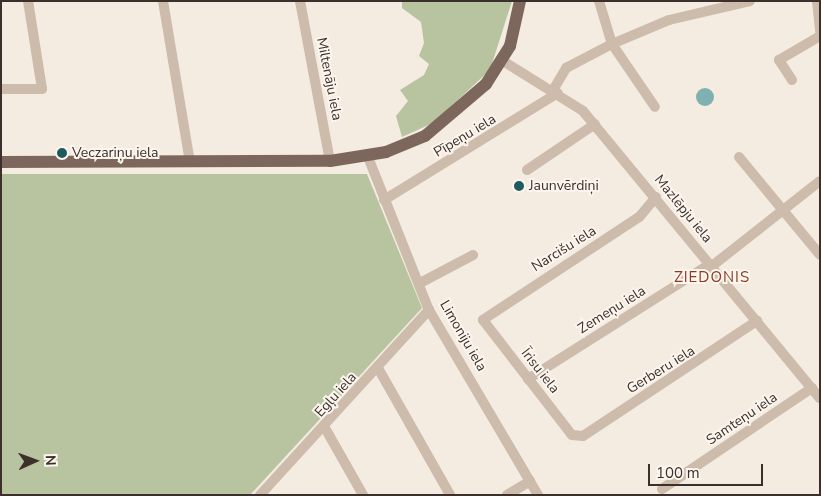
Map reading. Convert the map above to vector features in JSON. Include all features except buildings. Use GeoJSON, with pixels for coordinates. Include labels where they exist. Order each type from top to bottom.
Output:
{"type":"FeatureCollection","features":[{"type":"Feature","properties":{"kind":"main road"},"geometry":{"type":"LineString","coordinates":[[1,162],[330,161],[368,156],[409,143],[442,125],[486,84],[503,61],[520,1]]}},
{"type":"Feature","properties":{"kind":"street"},"geometry":{"type":"LineString","coordinates":[[1,89],[42,89],[28,1]]}},
{"type":"Feature","properties":{"kind":"street"},"geometry":{"type":"LineString","coordinates":[[163,1],[190,162]]}},
{"type":"Feature","properties":{"kind":"street","name":"Miltenāju iela"},"geometry":{"type":"LineString","coordinates":[[300,1],[330,161]]}},
{"type":"Feature","properties":{"kind":"street"},"geometry":{"type":"LineString","coordinates":[[599,1],[612,44],[655,106]]}},
{"type":"Feature","properties":{"kind":"street"},"geometry":{"type":"LineString","coordinates":[[555,92],[566,68],[612,44],[669,20],[750,1]]}},
{"type":"Feature","properties":{"kind":"street"},"geometry":{"type":"LineString","coordinates":[[817,1],[820,32]]}},
{"type":"Feature","properties":{"kind":"street"},"geometry":{"type":"LineString","coordinates":[[792,80],[779,60],[820,36]]}},
{"type":"Feature","properties":{"kind":"street","name":"Mazlēpju iela"},"geometry":{"type":"LineString","coordinates":[[503,61],[555,92],[595,124],[820,398]]}},
{"type":"Feature","properties":{"kind":"street","name":"Pīpeņu iela"},"geometry":{"type":"LineString","coordinates":[[384,200],[555,92]]}},
{"type":"Feature","properties":{"kind":"street"},"geometry":{"type":"LineString","coordinates":[[527,170],[595,124]]}},
{"type":"Feature","properties":{"kind":"street","name":"Limoniju iela"},"geometry":{"type":"LineString","coordinates":[[368,156],[384,200],[420,283],[429,310],[538,495]]}},
{"type":"Feature","properties":{"kind":"street"},"geometry":{"type":"LineString","coordinates":[[739,157],[820,255]]}},
{"type":"Feature","properties":{"kind":"street","name":"Zemeņu iela"},"geometry":{"type":"LineString","coordinates":[[528,379],[711,265],[820,181]]}},
{"type":"Feature","properties":{"kind":"street","name":"Narcišu iela"},"geometry":{"type":"LineString","coordinates":[[482,320],[639,217],[656,197]]}},
{"type":"Feature","properties":{"kind":"street"},"geometry":{"type":"LineString","coordinates":[[420,283],[473,255]]}},
{"type":"Feature","properties":{"kind":"street","name":"Egļu iela"},"geometry":{"type":"LineString","coordinates":[[266,492],[429,310]]}},
{"type":"Feature","properties":{"kind":"street","name":"Īrisu iela"},"geometry":{"type":"LineString","coordinates":[[482,320],[577,439]]}},
{"type":"Feature","properties":{"kind":"street","name":"Gerberu iela"},"geometry":{"type":"LineString","coordinates":[[577,439],[757,321]]}},
{"type":"Feature","properties":{"kind":"street"},"geometry":{"type":"LineString","coordinates":[[378,368],[450,495]]}},
{"type":"Feature","properties":{"kind":"street","name":"Samteņu iela"},"geometry":{"type":"LineString","coordinates":[[662,489],[812,388]]}},
{"type":"Feature","properties":{"kind":"street"},"geometry":{"type":"LineString","coordinates":[[324,428],[363,495]]}},
{"type":"Feature","properties":{"kind":"street"},"geometry":{"type":"LineString","coordinates":[[507,495],[530,481]]}},
{"type":"Feature","properties":{"kind":"green space"},"geometry":{"type":"Polygon","coordinates":[[[402,1],[512,1],[490,70],[433,123],[402,137],[396,116],[408,101],[400,90],[424,75],[429,64],[419,56],[424,43],[421,22],[402,8],[402,1]]]}},
{"type":"Feature","properties":{"kind":"green space"},"geometry":{"type":"Polygon","coordinates":[[[1,174],[367,174],[422,308],[250,495],[1,495],[1,174]]]}},
{"type":"Feature","properties":{"kind":"water"},"geometry":{"type":"Polygon","coordinates":[[[705,88],[711,91],[714,97],[711,103],[705,106],[699,103],[696,97],[699,91],[705,88]]]}},
{"type":"Feature","properties":{"kind":"place","name":"Veczariņu iela"},"geometry":{"type":"Point","coordinates":[62,153]}},
{"type":"Feature","properties":{"kind":"place","name":"Jaunvērdiņi"},"geometry":{"type":"Point","coordinates":[519,186]}},
{"type":"Feature","properties":{"kind":"district","name":"ZIEDONIS"},"geometry":{"type":"Point","coordinates":[712,278]}}]}
